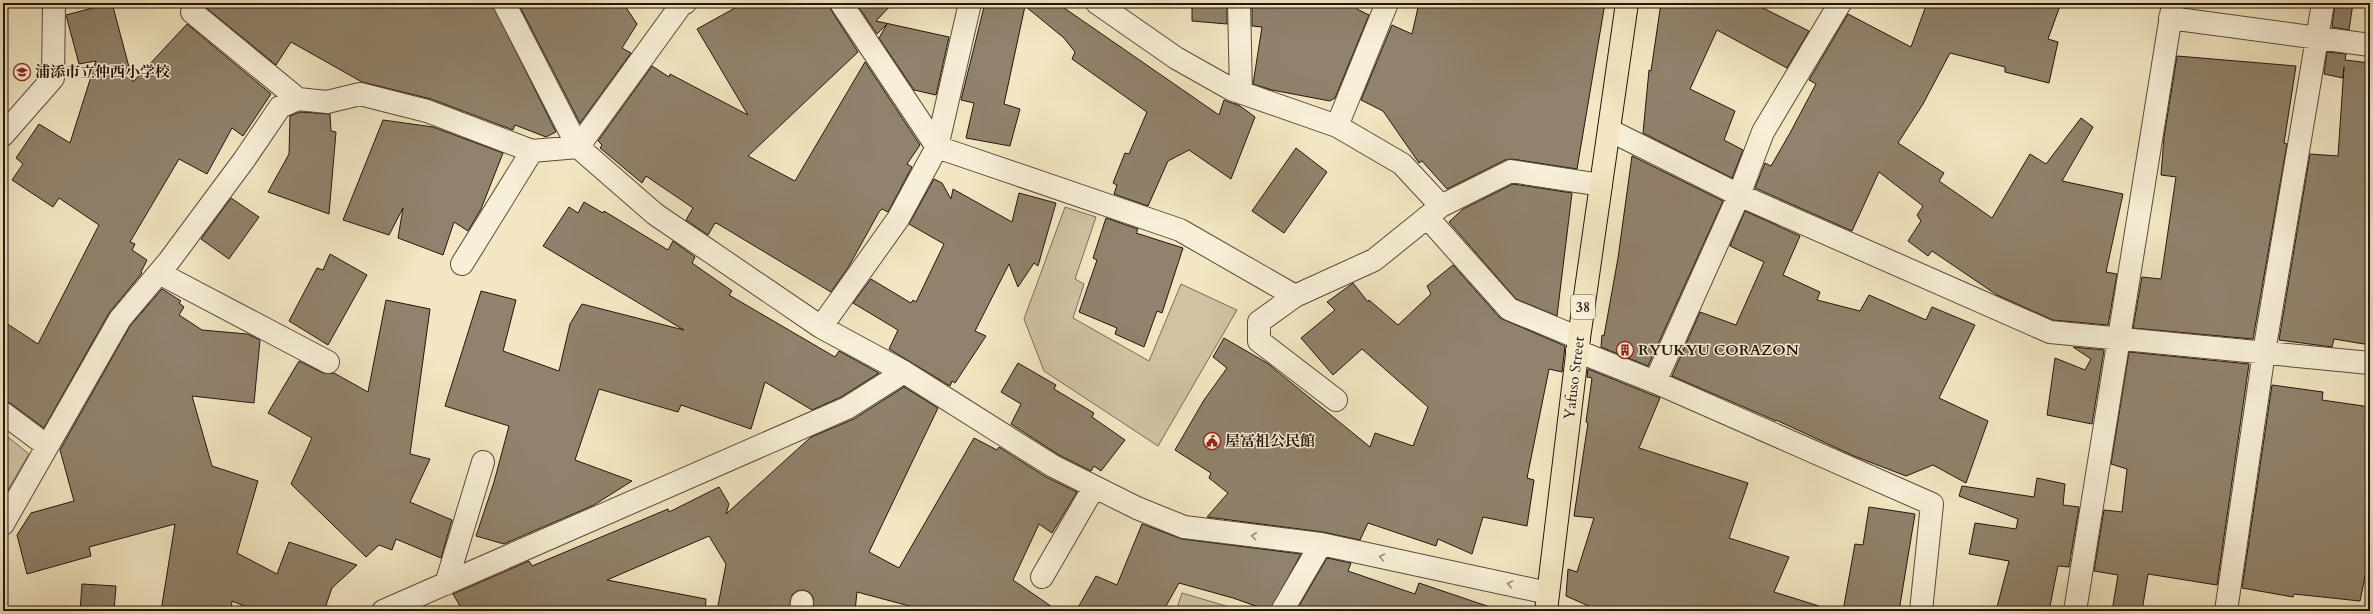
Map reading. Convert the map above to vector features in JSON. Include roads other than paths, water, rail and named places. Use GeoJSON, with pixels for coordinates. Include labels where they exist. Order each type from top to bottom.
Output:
{"type":"FeatureCollection","features":[{"type":"Feature","properties":{"kind":"main road","name":"Yafuso Street"},"geometry":{"type":"LineString","coordinates":[[1547,602],[1578,344],[1627,3]]}},
{"type":"Feature","properties":{"kind":"street"},"geometry":{"type":"LineString","coordinates":[[3,135],[53,78],[54,3]]}},
{"type":"Feature","properties":{"kind":"street"},"geometry":{"type":"LineString","coordinates":[[504,3],[578,147],[656,214],[821,327],[904,372],[1053,466],[1137,508],[1184,527],[1321,544],[1547,602]]}},
{"type":"Feature","properties":{"kind":"street"},"geometry":{"type":"LineString","coordinates":[[3,524],[120,319],[159,273],[244,160],[280,107],[298,99],[327,102],[360,94],[427,111],[532,152],[578,147],[681,5],[685,3]]}},
{"type":"Feature","properties":{"kind":"street"},"geometry":{"type":"LineString","coordinates":[[841,3],[938,147],[1180,230],[1295,296]]}},
{"type":"Feature","properties":{"kind":"street"},"geometry":{"type":"LineString","coordinates":[[821,327],[898,219],[938,147],[970,3]]}},
{"type":"Feature","properties":{"kind":"street"},"geometry":{"type":"LineString","coordinates":[[1097,3],[1176,58],[1241,93],[1337,126],[1402,164],[1434,211],[1509,309],[1655,382],[1932,504],[1921,611]]}},
{"type":"Feature","properties":{"kind":"street"},"geometry":{"type":"LineString","coordinates":[[1239,3],[1241,93]]}},
{"type":"Feature","properties":{"kind":"street"},"geometry":{"type":"LineString","coordinates":[[1337,126],[1387,3]]}},
{"type":"Feature","properties":{"kind":"street"},"geometry":{"type":"LineString","coordinates":[[1655,382],[1739,195],[1763,132],[1840,3]]}},
{"type":"Feature","properties":{"kind":"street"},"geometry":{"type":"LineString","coordinates":[[2226,611],[2264,352],[2323,3]]}},
{"type":"Feature","properties":{"kind":"street"},"geometry":{"type":"LineString","coordinates":[[2075,611],[2117,338],[2171,11],[2317,39],[2370,45]]}},
{"type":"Feature","properties":{"kind":"street"},"geometry":{"type":"LineString","coordinates":[[192,12],[298,99]]}},
{"type":"Feature","properties":{"kind":"street"},"geometry":{"type":"LineString","coordinates":[[1609,130],[1739,195],[2050,332],[2370,363]]}},
{"type":"Feature","properties":{"kind":"street"},"geometry":{"type":"LineString","coordinates":[[462,264],[532,152]]}},
{"type":"Feature","properties":{"kind":"street"},"geometry":{"type":"LineString","coordinates":[[1336,400],[1259,341],[1259,322],[1295,296],[1374,260],[1434,211],[1511,171],[1601,185]]}},
{"type":"Feature","properties":{"kind":"street"},"geometry":{"type":"LineString","coordinates":[[159,273],[328,362]]}},
{"type":"Feature","properties":{"kind":"street"},"geometry":{"type":"LineString","coordinates":[[383,611],[847,408],[904,372]]}},
{"type":"Feature","properties":{"kind":"street"},"geometry":{"type":"LineString","coordinates":[[3,414],[47,446]]}},
{"type":"Feature","properties":{"kind":"street"},"geometry":{"type":"LineString","coordinates":[[446,584],[483,462]]}},
{"type":"Feature","properties":{"kind":"street"},"geometry":{"type":"LineString","coordinates":[[1042,577],[1094,487]]}},
{"type":"Feature","properties":{"kind":"street"},"geometry":{"type":"LineString","coordinates":[[1282,611],[1321,544]]}},
{"type":"Feature","properties":{"kind":"place","name":"浦添市立仲西小学校"},"geometry":{"type":"Point","coordinates":[22,72]}},
{"type":"Feature","properties":{"kind":"place","name":"RYUKYU CORAZON"},"geometry":{"type":"Point","coordinates":[1625,350]}},
{"type":"Feature","properties":{"kind":"place","name":"屋冨祖公民館"},"geometry":{"type":"Point","coordinates":[1212,441]}}]}
